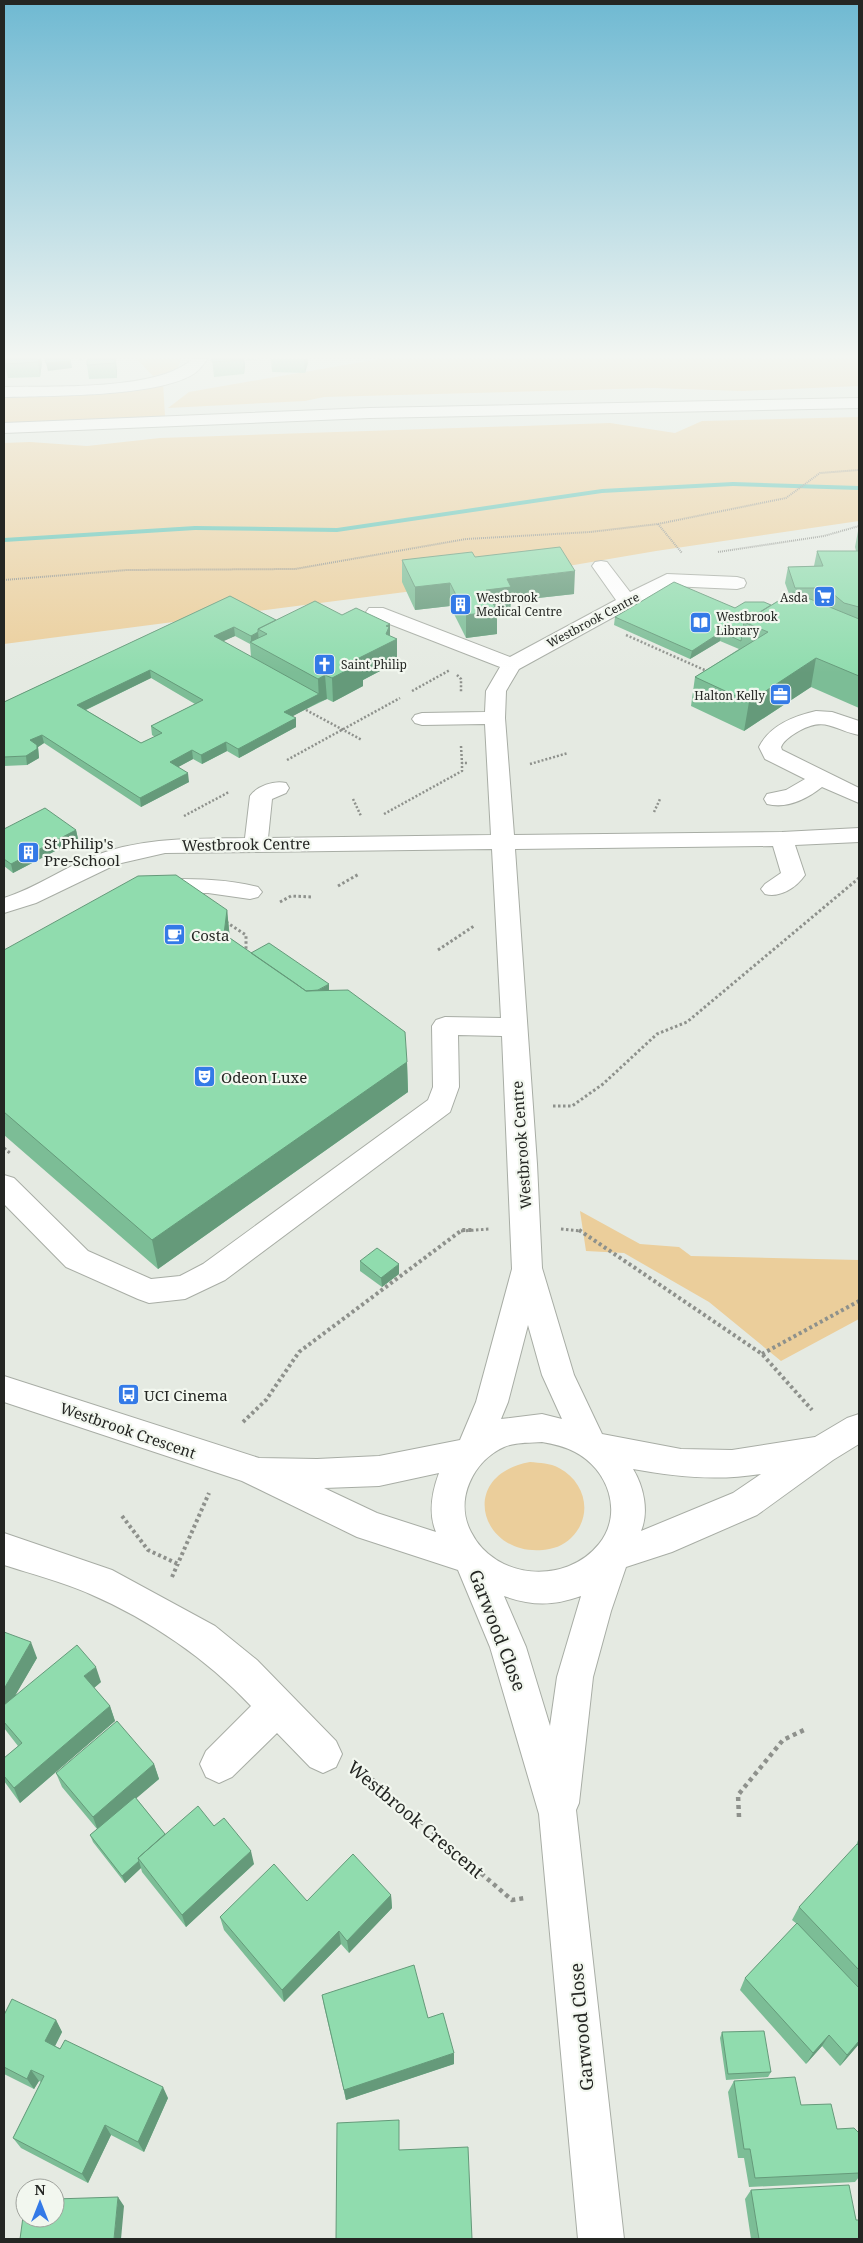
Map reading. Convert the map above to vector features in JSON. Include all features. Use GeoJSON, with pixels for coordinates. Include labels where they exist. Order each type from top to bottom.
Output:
{"type":"FeatureCollection","features":[{"type":"Feature","properties":{"kind":"street"},"geometry":{"type":"LineString","coordinates":[[601,566],[627,601]]}},
{"type":"Feature","properties":{"kind":"street","name":"Westbrook Centre"},"geometry":{"type":"LineString","coordinates":[[593,1446],[558,1376],[527,1268],[519,1106],[501,842],[495,718],[496,691],[502,678],[512,665],[667,580],[737,583]]}},
{"type":"Feature","properties":{"kind":"street"},"geometry":{"type":"LineString","coordinates":[[376,612],[512,665]]}},
{"type":"Feature","properties":{"kind":"street"},"geometry":{"type":"LineString","coordinates":[[859,728],[827,716],[816,715],[804,719],[774,738],[770,747],[774,754],[859,796]]}},
{"type":"Feature","properties":{"kind":"street"},"geometry":{"type":"LineString","coordinates":[[422,719],[495,718]]}},
{"type":"Feature","properties":{"kind":"street"},"geometry":{"type":"LineString","coordinates":[[775,799],[789,798],[806,790],[820,778]]}},
{"type":"Feature","properties":{"kind":"street"},"geometry":{"type":"LineString","coordinates":[[256,843],[262,796],[278,788]]}},
{"type":"Feature","properties":{"kind":"street","name":"Westbrook Centre"},"geometry":{"type":"LineString","coordinates":[[4,906],[43,892],[90,866],[140,849],[165,846],[256,843],[782,840],[859,835]]}},
{"type":"Feature","properties":{"kind":"street"},"geometry":{"type":"LineString","coordinates":[[773,889],[793,875],[782,840]]}},
{"type":"Feature","properties":{"kind":"street"},"geometry":{"type":"LineString","coordinates":[[134,888],[208,886],[250,892]]}},
{"type":"Feature","properties":{"kind":"street"},"geometry":{"type":"LineString","coordinates":[[4,1186],[77,1258],[149,1290],[185,1287],[214,1272],[440,1105],[446,1087],[445,1026],[513,1027]]}},
{"type":"Feature","properties":{"kind":"street","name":"Westbrook Centre"},"geometry":{"type":"LineString","coordinates":[[471,1451],[492,1402],[527,1268]]}},
{"type":"Feature","properties":{"kind":"street","name":"Westbrook Crescent"},"geometry":{"type":"LineString","coordinates":[[4,1388],[252,1470],[369,1526],[470,1559]]}},
{"type":"Feature","properties":{"kind":"street"},"geometry":{"type":"LineString","coordinates":[[821,1450],[732,1464],[681,1463],[593,1446],[567,1433],[542,1428],[516,1429],[493,1436],[471,1451],[456,1471],[448,1492],[448,1515],[455,1537],[470,1559],[497,1579],[528,1587],[560,1587],[589,1577],[613,1557],[660,1541],[745,1504],[821,1450],[859,1428]]}},
{"type":"Feature","properties":{"kind":"street"},"geometry":{"type":"LineString","coordinates":[[593,1446],[614,1466],[625,1488],[629,1511],[625,1534],[613,1557]]}},
{"type":"Feature","properties":{"kind":"street","name":"Westbrook Crescent"},"geometry":{"type":"LineString","coordinates":[[252,1470],[318,1474],[379,1471],[471,1451]]}},
{"type":"Feature","properties":{"kind":"street"},"geometry":{"type":"LineString","coordinates":[[4,1548],[100,1581],[157,1611],[202,1638],[244,1672],[323,1754]]}},
{"type":"Feature","properties":{"kind":"street","name":"Garwood Close"},"geometry":{"type":"LineString","coordinates":[[558,1814],[575,1677],[593,1611],[613,1557]]}},
{"type":"Feature","properties":{"kind":"street","name":"Garwood Close"},"geometry":{"type":"LineString","coordinates":[[470,1559],[508,1648],[558,1814],[601,2239]]}},
{"type":"Feature","properties":{"kind":"street"},"geometry":{"type":"LineString","coordinates":[[219,1764],[277,1707]]}},
{"type":"Feature","properties":{"kind":"path"},"geometry":{"type":"LineString","coordinates":[[4,580],[127,570],[295,568],[466,539],[590,532],[658,524],[729,508],[786,498],[820,473],[859,470]]}},
{"type":"Feature","properties":{"kind":"path"},"geometry":{"type":"LineString","coordinates":[[658,524],[686,557]]}},
{"type":"Feature","properties":{"kind":"path","name":"Westbrook Centre"},"geometry":{"type":"LineString","coordinates":[[618,632],[712,673]]}},
{"type":"Feature","properties":{"kind":"path"},"geometry":{"type":"LineString","coordinates":[[409,693],[451,670]]}},
{"type":"Feature","properties":{"kind":"path"},"geometry":{"type":"LineString","coordinates":[[282,762],[400,697]]}},
{"type":"Feature","properties":{"kind":"path"},"geometry":{"type":"LineString","coordinates":[[306,710],[362,740]]}},
{"type":"Feature","properties":{"kind":"path"},"geometry":{"type":"LineString","coordinates":[[532,764],[568,753]]}},
{"type":"Feature","properties":{"kind":"path"},"geometry":{"type":"LineString","coordinates":[[377,818],[462,770],[462,763],[475,763]]}},
{"type":"Feature","properties":{"kind":"path"},"geometry":{"type":"LineString","coordinates":[[182,817],[232,790]]}},
{"type":"Feature","properties":{"kind":"path"},"geometry":{"type":"LineString","coordinates":[[361,818],[369,818]]}},
{"type":"Feature","properties":{"kind":"path"},"geometry":{"type":"LineString","coordinates":[[338,886],[366,870]]}},
{"type":"Feature","properties":{"kind":"path"},"geometry":{"type":"LineString","coordinates":[[519,1106],[572,1106],[603,1084],[657,1034],[687,1022],[859,878]]}},
{"type":"Feature","properties":{"kind":"path"},"geometry":{"type":"LineString","coordinates":[[277,904],[291,896],[311,897]]}},
{"type":"Feature","properties":{"kind":"path"},"geometry":{"type":"LineString","coordinates":[[220,917],[246,935],[246,956]]}},
{"type":"Feature","properties":{"kind":"path"},"geometry":{"type":"LineString","coordinates":[[438,950],[474,925],[481,929]]}},
{"type":"Feature","properties":{"kind":"path"},"geometry":{"type":"LineString","coordinates":[[4,1148],[18,1161]]}},
{"type":"Feature","properties":{"kind":"path"},"geometry":{"type":"LineString","coordinates":[[243,1422],[266,1400],[299,1352],[462,1230],[491,1229]]}},
{"type":"Feature","properties":{"kind":"path"},"geometry":{"type":"LineString","coordinates":[[558,1229],[578,1229],[762,1354],[812,1410]]}},
{"type":"Feature","properties":{"kind":"path"},"geometry":{"type":"LineString","coordinates":[[762,1354],[859,1301]]}},
{"type":"Feature","properties":{"kind":"path"},"geometry":{"type":"LineString","coordinates":[[175,1571],[209,1493]]}},
{"type":"Feature","properties":{"kind":"path"},"geometry":{"type":"LineString","coordinates":[[122,1516],[148,1550],[178,1564]]}},
{"type":"Feature","properties":{"kind":"path"},"geometry":{"type":"LineString","coordinates":[[739,1817],[738,1795],[783,1740],[804,1730]]}},
{"type":"Feature","properties":{"kind":"path","name":"Westbrook Crescent"},"geometry":{"type":"LineString","coordinates":[[323,1754],[352,1762],[512,1900],[567,1894]]}},
{"type":"Feature","properties":{"kind":"shaded area"},"geometry":{"type":"Polygon","coordinates":[[[4,464],[859,464],[859,521],[656,551],[444,587],[4,644],[4,464]]]}},
{"type":"Feature","properties":{"kind":"shaded area"},"geometry":{"type":"Polygon","coordinates":[[[580,1211],[640,1244],[679,1247],[691,1256],[859,1260],[859,1319],[781,1361],[709,1302],[624,1253],[586,1251],[580,1211]]]}},
{"type":"Feature","properties":{"kind":"shaded area"},"geometry":{"type":"Polygon","coordinates":[[[530,1462],[552,1465],[559,1468],[576,1482],[581,1491],[584,1511],[578,1530],[571,1538],[558,1547],[543,1550],[521,1548],[504,1541],[492,1528],[486,1513],[485,1497],[492,1482],[507,1470],[530,1462]]]}},
{"type":"Feature","properties":{"kind":"building"},"geometry":{"type":"Polygon","coordinates":[[[560,547],[575,571],[507,579],[511,587],[486,590],[497,611],[466,615],[450,583],[415,587],[402,560],[472,552],[475,557],[560,547]]]}},
{"type":"Feature","properties":{"kind":"building"},"geometry":{"type":"Polygon","coordinates":[[[817,551],[859,551],[859,607],[844,603],[832,593],[831,588],[795,588],[788,567],[823,566],[817,551]]]}},
{"type":"Feature","properties":{"kind":"building","name":"Westbrook Library"},"geometry":{"type":"Polygon","coordinates":[[[674,582],[735,608],[745,602],[764,602],[771,605],[744,622],[741,641],[721,632],[692,651],[615,617],[674,582]]]}},
{"type":"Feature","properties":{"kind":"building"},"geometry":{"type":"Polygon","coordinates":[[[793,592],[859,619],[859,676],[816,658],[749,702],[695,677],[768,632],[744,622],[793,592]]]}},
{"type":"Feature","properties":{"kind":"building"},"geometry":{"type":"Polygon","coordinates":[[[230,596],[276,620],[258,629],[258,632],[251,636],[234,627],[214,636],[319,694],[284,712],[296,718],[238,749],[226,742],[201,755],[192,750],[170,762],[188,773],[140,798],[42,735],[30,740],[37,745],[37,749],[26,756],[4,757],[4,702],[230,596]],[[150,670],[77,705],[141,743],[162,733],[151,726],[203,700],[150,670]]]}},
{"type":"Feature","properties":{"kind":"building"},"geometry":{"type":"Polygon","coordinates":[[[315,601],[342,615],[356,608],[390,624],[386,626],[389,627],[386,634],[397,639],[357,659],[363,662],[332,678],[325,675],[318,679],[250,642],[267,634],[258,629],[315,601]]]}},
{"type":"Feature","properties":{"kind":"building","name":"St Philip's Pre-School"},"geometry":{"type":"Polygon","coordinates":[[[45,808],[76,830],[11,864],[4,859],[4,829],[45,808]]]}},
{"type":"Feature","properties":{"kind":"building","name":"Odeon Luxe"},"geometry":{"type":"Polygon","coordinates":[[[176,875],[227,910],[224,934],[306,991],[348,990],[405,1032],[407,1062],[152,1240],[4,1112],[4,950],[138,876],[176,875]]]}},
{"type":"Feature","properties":{"kind":"building"},"geometry":{"type":"Polygon","coordinates":[[[269,943],[329,984],[318,990],[306,991],[251,953],[269,943]]]}},
{"type":"Feature","properties":{"kind":"building"},"geometry":{"type":"Polygon","coordinates":[[[377,1248],[399,1264],[381,1278],[360,1261],[377,1248]]]}},
{"type":"Feature","properties":{"kind":"building"},"geometry":{"type":"Polygon","coordinates":[[[4,1632],[31,1642],[4,1689],[4,1632]]]}},
{"type":"Feature","properties":{"kind":"building"},"geometry":{"type":"Polygon","coordinates":[[[77,1645],[96,1667],[84,1676],[110,1706],[14,1788],[4,1776],[4,1758],[22,1743],[4,1722],[4,1705],[77,1645]]]}},
{"type":"Feature","properties":{"kind":"building"},"geometry":{"type":"Polygon","coordinates":[[[117,1721],[154,1764],[93,1817],[56,1773],[117,1721]]]}},
{"type":"Feature","properties":{"kind":"building"},"geometry":{"type":"Polygon","coordinates":[[[135,1797],[165,1834],[138,1858],[139,1861],[122,1876],[90,1835],[135,1797]]]}},
{"type":"Feature","properties":{"kind":"building"},"geometry":{"type":"Polygon","coordinates":[[[198,1806],[214,1826],[224,1818],[251,1851],[182,1915],[138,1858],[198,1806]]]}},
{"type":"Feature","properties":{"kind":"building"},"geometry":{"type":"Polygon","coordinates":[[[857,1844],[859,1845],[859,1970],[799,1907],[857,1844]]]}},
{"type":"Feature","properties":{"kind":"building"},"geometry":{"type":"Polygon","coordinates":[[[353,1854],[391,1895],[347,1941],[339,1931],[282,1990],[220,1917],[274,1864],[307,1901],[353,1854]]]}},
{"type":"Feature","properties":{"kind":"building"},"geometry":{"type":"Polygon","coordinates":[[[797,1923],[859,1988],[859,2041],[847,2055],[829,2035],[813,2053],[745,1978],[797,1923]]]}},
{"type":"Feature","properties":{"kind":"building"},"geometry":{"type":"Polygon","coordinates":[[[414,1965],[428,2018],[443,2013],[454,2053],[344,2090],[322,1995],[414,1965]]]}},
{"type":"Feature","properties":{"kind":"building"},"geometry":{"type":"Polygon","coordinates":[[[12,1999],[56,2020],[45,2041],[60,2049],[65,2040],[163,2087],[138,2142],[105,2125],[82,2174],[13,2138],[44,2076],[31,2070],[27,2079],[4,2067],[4,2015],[12,1999]]]}},
{"type":"Feature","properties":{"kind":"building"},"geometry":{"type":"Polygon","coordinates":[[[764,2031],[771,2072],[728,2074],[722,2032],[764,2031]]]}},
{"type":"Feature","properties":{"kind":"building"},"geometry":{"type":"Polygon","coordinates":[[[795,2077],[801,2105],[831,2104],[837,2129],[854,2128],[859,2133],[859,2173],[755,2178],[750,2149],[744,2149],[734,2081],[795,2077]]]}},
{"type":"Feature","properties":{"kind":"building"},"geometry":{"type":"Polygon","coordinates":[[[399,2120],[399,2150],[468,2147],[472,2239],[336,2239],[337,2123],[399,2120]]]}},
{"type":"Feature","properties":{"kind":"building"},"geometry":{"type":"Polygon","coordinates":[[[849,2185],[856,2220],[859,2220],[859,2239],[759,2239],[751,2190],[849,2185]]]}},
{"type":"Feature","properties":{"kind":"building"},"geometry":{"type":"Polygon","coordinates":[[[118,2197],[114,2239],[20,2239],[21,2228],[65,2228],[65,2199],[118,2197]]]}},
{"type":"Feature","properties":{"kind":"waterway"},"geometry":{"type":"LineString","coordinates":[[4,540],[195,528],[337,530],[602,491],[733,484],[859,488]]}},
{"type":"Feature","properties":{"kind":"place","name":"Asda"},"geometry":{"type":"Point","coordinates":[824,597]}},
{"type":"Feature","properties":{"kind":"place","name":"Westbrook Medical Centre"},"geometry":{"type":"Point","coordinates":[460,604]}},
{"type":"Feature","properties":{"kind":"place","name":"Westbrook Library"},"geometry":{"type":"Point","coordinates":[700,623]}},
{"type":"Feature","properties":{"kind":"place","name":"Saint Philip"},"geometry":{"type":"Point","coordinates":[325,664]}},
{"type":"Feature","properties":{"kind":"place","name":"Halton Kelly"},"geometry":{"type":"Point","coordinates":[781,695]}},
{"type":"Feature","properties":{"kind":"place","name":"St Philip's Pre-School"},"geometry":{"type":"Point","coordinates":[28,852]}},
{"type":"Feature","properties":{"kind":"place","name":"Costa"},"geometry":{"type":"Point","coordinates":[175,935]}},
{"type":"Feature","properties":{"kind":"place","name":"Odeon Luxe"},"geometry":{"type":"Point","coordinates":[205,1077]}},
{"type":"Feature","properties":{"kind":"place","name":"UCI Cinema"},"geometry":{"type":"Point","coordinates":[128,1395]}}]}
